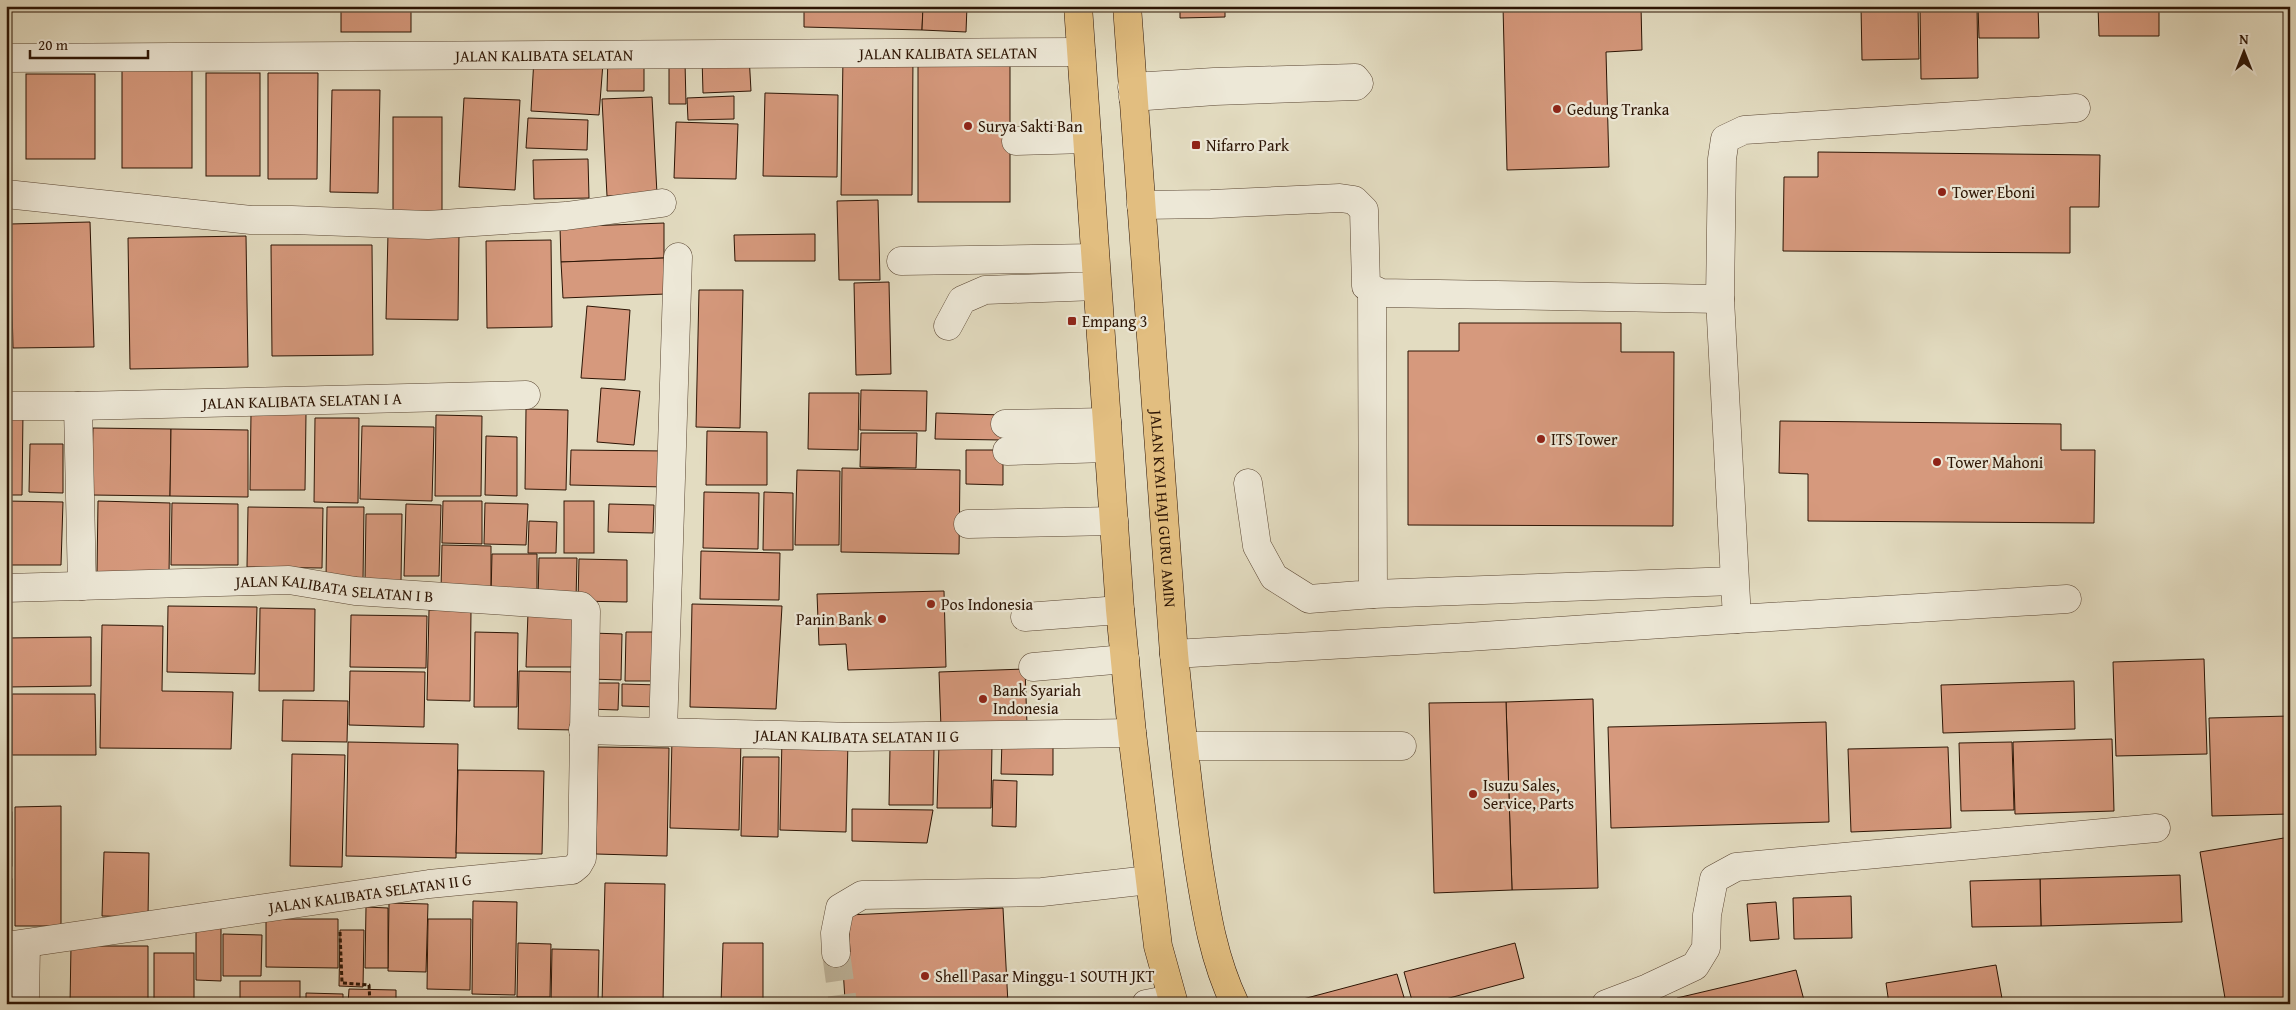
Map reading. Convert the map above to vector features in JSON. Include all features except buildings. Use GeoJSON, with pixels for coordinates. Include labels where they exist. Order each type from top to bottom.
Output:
{"type":"FeatureCollection","features":[{"type":"Feature","properties":{"kind":"main road"},"geometry":{"type":"LineString","coordinates":[[1078,6],[1081,52],[1077,139],[1095,258],[1097,286],[1095,449],[1108,610],[1116,660],[1109,733],[1136,882],[1158,946],[1164,1002]]}},
{"type":"Feature","properties":{"kind":"main road","name":"JALAN KYAI HAJI GURU AMIN"},"geometry":{"type":"LineString","coordinates":[[1127,6],[1174,654],[1184,746],[1209,930],[1222,978],[1235,1004]]}},
{"type":"Feature","properties":{"kind":"street","name":"JALAN KALIBATA SELATAN"},"geometry":{"type":"LineString","coordinates":[[6,58],[1081,52]]}},
{"type":"Feature","properties":{"kind":"street"},"geometry":{"type":"LineString","coordinates":[[1355,78],[1358,83],[1356,86],[1132,92],[1214,82],[1355,78]]}},
{"type":"Feature","properties":{"kind":"street"},"geometry":{"type":"LineString","coordinates":[[1737,619],[1720,299],[1722,159],[1726,139],[1744,130],[2076,108]]}},
{"type":"Feature","properties":{"kind":"street"},"geometry":{"type":"LineString","coordinates":[[1025,140],[1077,139]]}},
{"type":"Feature","properties":{"kind":"street"},"geometry":{"type":"LineString","coordinates":[[6,194],[251,220],[428,225],[566,216],[662,203]]}},
{"type":"Feature","properties":{"kind":"street"},"geometry":{"type":"LineString","coordinates":[[1141,205],[1220,204],[1340,198],[1354,200],[1364,210],[1366,286],[1381,293],[1720,299]]}},
{"type":"Feature","properties":{"kind":"street"},"geometry":{"type":"LineString","coordinates":[[663,731],[678,257]]}},
{"type":"Feature","properties":{"kind":"street"},"geometry":{"type":"LineString","coordinates":[[901,261],[1008,261],[1095,258]]}},
{"type":"Feature","properties":{"kind":"street"},"geometry":{"type":"LineString","coordinates":[[948,326],[962,300],[985,290],[1097,286]]}},
{"type":"Feature","properties":{"kind":"street"},"geometry":{"type":"LineString","coordinates":[[1372,290],[1373,594]]}},
{"type":"Feature","properties":{"kind":"street","name":"JALAN KALIBATA SELATAN I A"},"geometry":{"type":"LineString","coordinates":[[6,406],[78,406],[526,395]]}},
{"type":"Feature","properties":{"kind":"street"},"geometry":{"type":"LineString","coordinates":[[78,406],[82,586]]}},
{"type":"Feature","properties":{"kind":"street"},"geometry":{"type":"LineString","coordinates":[[1094,422],[1010,437],[1095,449]]}},
{"type":"Feature","properties":{"kind":"street"},"geometry":{"type":"LineString","coordinates":[[1248,483],[1257,546],[1274,577],[1309,599],[1373,594],[1734,581]]}},
{"type":"Feature","properties":{"kind":"street"},"geometry":{"type":"LineString","coordinates":[[968,524],[1100,521]]}},
{"type":"Feature","properties":{"kind":"street","name":"JALAN KALIBATA SELATAN I B"},"geometry":{"type":"LineString","coordinates":[[6,588],[289,580],[355,591],[581,606],[584,608]]}},
{"type":"Feature","properties":{"kind":"street"},"geometry":{"type":"LineString","coordinates":[[1174,654],[1478,637],[2067,599]]}},
{"type":"Feature","properties":{"kind":"street","name":"JALAN KALIBATA SELATAN II G"},"geometry":{"type":"LineString","coordinates":[[16,945],[338,896],[429,884],[572,870],[582,858],[586,611],[584,608]]}},
{"type":"Feature","properties":{"kind":"street"},"geometry":{"type":"LineString","coordinates":[[1025,617],[1108,610]]}},
{"type":"Feature","properties":{"kind":"street"},"geometry":{"type":"LineString","coordinates":[[1033,666],[1116,660]]}},
{"type":"Feature","properties":{"kind":"street","name":"JALAN KALIBATA SELATAN II G"},"geometry":{"type":"LineString","coordinates":[[583,730],[855,736],[1109,733]]}},
{"type":"Feature","properties":{"kind":"street"},"geometry":{"type":"LineString","coordinates":[[1184,746],[1402,746]]}},
{"type":"Feature","properties":{"kind":"street"},"geometry":{"type":"LineString","coordinates":[[1606,1004],[1648,988],[1695,966],[1706,948],[1707,915],[1714,879],[1736,867],[2156,828]]}},
{"type":"Feature","properties":{"kind":"street"},"geometry":{"type":"LineString","coordinates":[[836,953],[835,933],[840,908],[862,895],[1042,892],[1136,882]]}},
{"type":"Feature","properties":{"kind":"street"},"geometry":{"type":"LineString","coordinates":[[16,945],[25,1004]]}},
{"type":"Feature","properties":{"kind":"path"},"geometry":{"type":"LineString","coordinates":[[338,896],[342,983],[369,985],[370,1004]]}},
{"type":"Feature","properties":{"kind":"tunnel"},"geometry":{"type":"LineString","coordinates":[[836,953],[843,1004]]}},
{"type":"Feature","properties":{"kind":"place","name":"Gedung Tranka"},"geometry":{"type":"Point","coordinates":[1557,109]}},
{"type":"Feature","properties":{"kind":"place","name":"Surya Sakti Ban"},"geometry":{"type":"Point","coordinates":[968,126]}},
{"type":"Feature","properties":{"kind":"place","name":"Nifarro Park"},"geometry":{"type":"Point","coordinates":[1196,145]}},
{"type":"Feature","properties":{"kind":"place","name":"Tower Eboni"},"geometry":{"type":"Point","coordinates":[1942,192]}},
{"type":"Feature","properties":{"kind":"place","name":"Empang 3"},"geometry":{"type":"Point","coordinates":[1072,321]}},
{"type":"Feature","properties":{"kind":"place","name":"ITS Tower"},"geometry":{"type":"Point","coordinates":[1541,439]}},
{"type":"Feature","properties":{"kind":"place","name":"Tower Mahoni"},"geometry":{"type":"Point","coordinates":[1937,462]}},
{"type":"Feature","properties":{"kind":"place","name":"Pos Indonesia"},"geometry":{"type":"Point","coordinates":[931,604]}},
{"type":"Feature","properties":{"kind":"place","name":"Panin Bank"},"geometry":{"type":"Point","coordinates":[882,619]}},
{"type":"Feature","properties":{"kind":"place","name":"Bank Syariah Indonesia"},"geometry":{"type":"Point","coordinates":[983,699]}},
{"type":"Feature","properties":{"kind":"place","name":"Isuzu Sales, Service, Parts"},"geometry":{"type":"Point","coordinates":[1473,794]}},
{"type":"Feature","properties":{"kind":"place","name":"Shell Pasar Minggu-1 SOUTH JKT"},"geometry":{"type":"Point","coordinates":[925,976]}}]}
